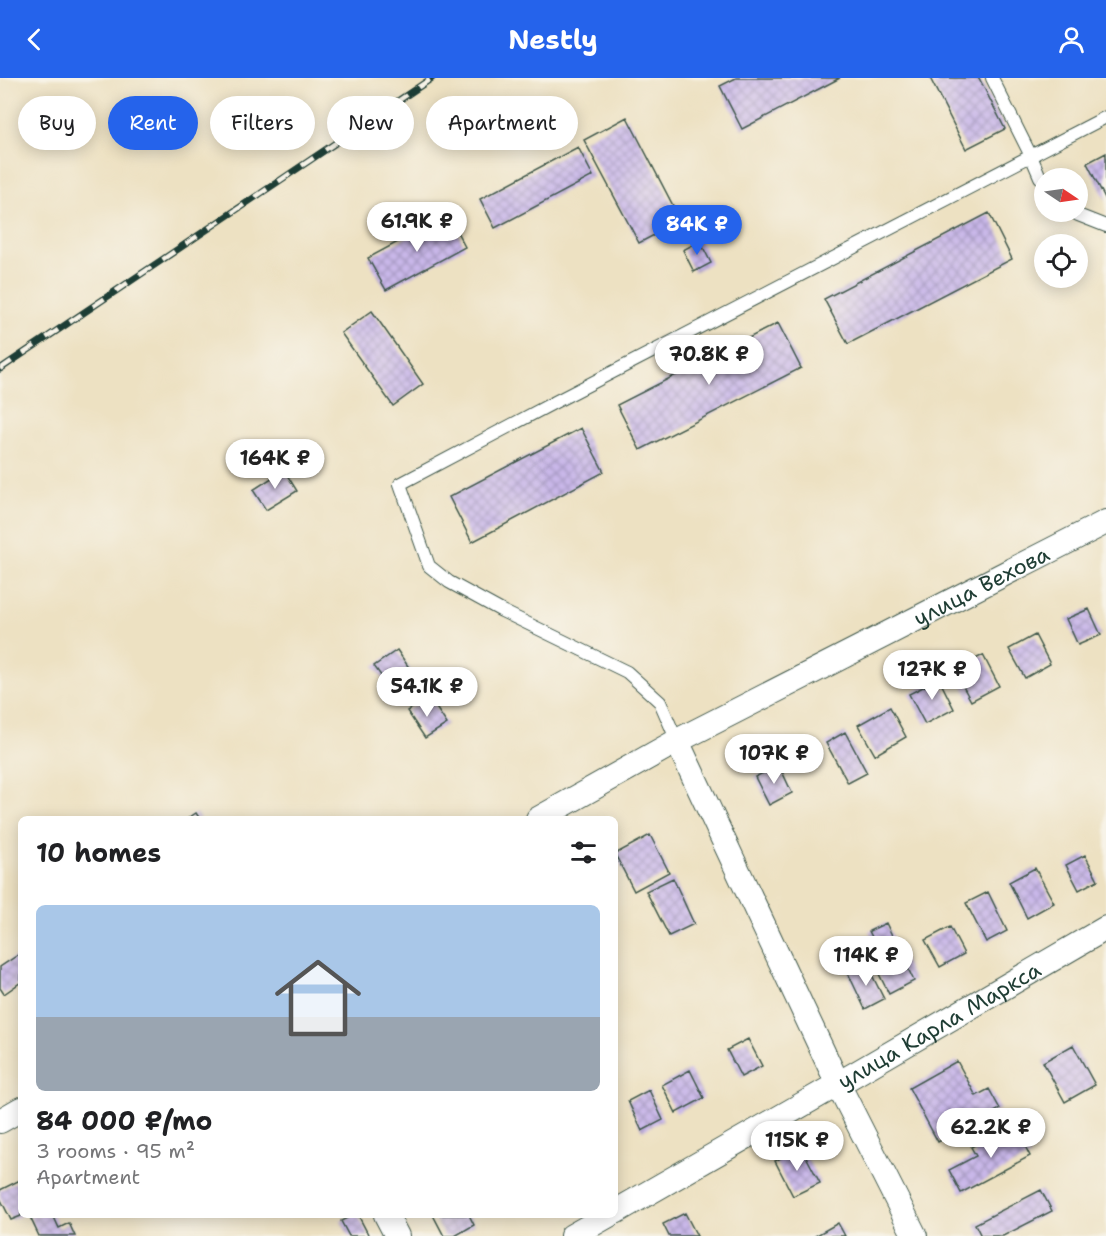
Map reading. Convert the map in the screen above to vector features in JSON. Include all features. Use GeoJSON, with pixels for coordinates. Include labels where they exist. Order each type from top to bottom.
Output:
{"type":"FeatureCollection","features":[{"type":"Feature","properties":{"kind":"street","name":"улица Вехова"},"geometry":{"type":"LineString","coordinates":[[543,816],[677,741],[1106,522]]}},
{"type":"Feature","properties":{"kind":"street"},"geometry":{"type":"LineString","coordinates":[[677,741],[838,1084],[915,1236]]}},
{"type":"Feature","properties":{"kind":"street","name":"улица Карла Маркса"},"geometry":{"type":"LineString","coordinates":[[618,1210],[1106,928]]}},
{"type":"Feature","properties":{"kind":"street"},"geometry":{"type":"LineString","coordinates":[[0,1121],[18,1111]]}},
{"type":"Feature","properties":{"kind":"street"},"geometry":{"type":"LineString","coordinates":[[388,1218],[397,1236]]}},
{"type":"Feature","properties":{"kind":"street"},"geometry":{"type":"LineString","coordinates":[[572,1236],[604,1218]]}},
{"type":"Feature","properties":{"kind":"lane"},"geometry":{"type":"LineString","coordinates":[[992,78],[1036,168]]}},
{"type":"Feature","properties":{"kind":"lane"},"geometry":{"type":"LineString","coordinates":[[677,741],[660,702],[627,672],[501,611],[449,582],[429,566],[400,484],[565,396],[1106,117]]}},
{"type":"Feature","properties":{"kind":"lane"},"geometry":{"type":"LineString","coordinates":[[1088,219],[1106,226]]}},
{"type":"Feature","properties":{"kind":"building"},"geometry":{"type":"Polygon","coordinates":[[[736,78],[840,78],[742,129],[720,86],[736,78]]]}},
{"type":"Feature","properties":{"kind":"building"},"geometry":{"type":"Polygon","coordinates":[[[930,78],[979,78],[1005,129],[966,149],[930,78]]]}},
{"type":"Feature","properties":{"kind":"building"},"geometry":{"type":"Polygon","coordinates":[[[627,117],[681,221],[639,243],[584,140],[627,117]]]}},
{"type":"Feature","properties":{"kind":"building"},"geometry":{"type":"Polygon","coordinates":[[[578,147],[593,176],[495,228],[480,199],[572,150],[578,150],[578,147]]]}},
{"type":"Feature","properties":{"kind":"building"},"geometry":{"type":"Polygon","coordinates":[[[1106,153],[1106,200],[1087,163],[1106,153]]]}},
{"type":"Feature","properties":{"kind":"building"},"geometry":{"type":"Polygon","coordinates":[[[989,213],[1012,259],[848,344],[824,299],[989,213]]]}},
{"type":"Feature","properties":{"kind":"building"},"geometry":{"type":"Polygon","coordinates":[[[448,215],[465,247],[386,290],[368,258],[448,215]]]}},
{"type":"Feature","properties":{"kind":"building"},"geometry":{"type":"Polygon","coordinates":[[[700,241],[711,263],[694,272],[683,250],[700,241]]]}},
{"type":"Feature","properties":{"kind":"building"},"geometry":{"type":"Polygon","coordinates":[[[372,311],[423,384],[393,406],[341,333],[372,311]]]}},
{"type":"Feature","properties":{"kind":"building"},"geometry":{"type":"Polygon","coordinates":[[[778,323],[801,368],[640,450],[617,405],[778,323]]]}},
{"type":"Feature","properties":{"kind":"building"},"geometry":{"type":"Polygon","coordinates":[[[581,428],[604,472],[472,542],[449,497],[581,428]]]}},
{"type":"Feature","properties":{"kind":"building"},"geometry":{"type":"Polygon","coordinates":[[[284,470],[297,491],[266,510],[253,490],[284,470]]]}},
{"type":"Feature","properties":{"kind":"building"},"geometry":{"type":"Polygon","coordinates":[[[1089,609],[1101,635],[1078,645],[1066,619],[1089,609]]]}},
{"type":"Feature","properties":{"kind":"building"},"geometry":{"type":"Polygon","coordinates":[[[1035,635],[1050,664],[1025,678],[1009,649],[1035,635]]]}},
{"type":"Feature","properties":{"kind":"building"},"geometry":{"type":"Polygon","coordinates":[[[397,650],[414,675],[392,691],[374,666],[397,650]]]}},
{"type":"Feature","properties":{"kind":"building"},"geometry":{"type":"Polygon","coordinates":[[[983,655],[999,686],[971,701],[954,670],[983,655]]]}},
{"type":"Feature","properties":{"kind":"building"},"geometry":{"type":"Polygon","coordinates":[[[939,679],[954,709],[925,724],[909,694],[939,679]]]}},
{"type":"Feature","properties":{"kind":"building"},"geometry":{"type":"Polygon","coordinates":[[[429,697],[447,724],[425,738],[407,711],[429,697]]]}},
{"type":"Feature","properties":{"kind":"building"},"geometry":{"type":"Polygon","coordinates":[[[890,707],[906,737],[875,755],[858,725],[890,707]]]}},
{"type":"Feature","properties":{"kind":"building"},"geometry":{"type":"Polygon","coordinates":[[[845,732],[867,773],[848,783],[826,743],[845,732]]]}},
{"type":"Feature","properties":{"kind":"building"},"geometry":{"type":"Polygon","coordinates":[[[779,765],[792,793],[769,805],[755,777],[779,765]]]}},
{"type":"Feature","properties":{"kind":"building"},"geometry":{"type":"Polygon","coordinates":[[[650,835],[669,872],[634,891],[618,860],[618,852],[650,835]]]}},
{"type":"Feature","properties":{"kind":"building"},"geometry":{"type":"Polygon","coordinates":[[[1085,855],[1098,880],[1079,890],[1066,865],[1085,855]]]}},
{"type":"Feature","properties":{"kind":"building"},"geometry":{"type":"Polygon","coordinates":[[[1035,868],[1054,903],[1027,918],[1009,882],[1035,868]]]}},
{"type":"Feature","properties":{"kind":"building"},"geometry":{"type":"Polygon","coordinates":[[[673,878],[694,924],[669,936],[646,891],[673,878]]]}},
{"type":"Feature","properties":{"kind":"building"},"geometry":{"type":"Polygon","coordinates":[[[988,892],[1007,931],[986,942],[966,903],[988,892]]]}},
{"type":"Feature","properties":{"kind":"building"},"geometry":{"type":"Polygon","coordinates":[[[886,923],[914,981],[889,994],[872,960],[881,955],[869,931],[886,923]]]}},
{"type":"Feature","properties":{"kind":"building"},"geometry":{"type":"Polygon","coordinates":[[[950,927],[964,954],[940,967],[925,940],[950,927]]]}},
{"type":"Feature","properties":{"kind":"building"},"geometry":{"type":"Polygon","coordinates":[[[18,955],[18,984],[4,994],[0,988],[0,967],[18,955]]]}},
{"type":"Feature","properties":{"kind":"building"},"geometry":{"type":"Polygon","coordinates":[[[867,965],[884,999],[865,1009],[848,973],[867,965]]]}},
{"type":"Feature","properties":{"kind":"building"},"geometry":{"type":"Polygon","coordinates":[[[748,1039],[762,1066],[741,1077],[727,1050],[748,1039]]]}},
{"type":"Feature","properties":{"kind":"building"},"geometry":{"type":"Polygon","coordinates":[[[1073,1045],[1095,1085],[1065,1102],[1043,1062],[1073,1045]]]}},
{"type":"Feature","properties":{"kind":"building"},"geometry":{"type":"Polygon","coordinates":[[[957,1061],[976,1096],[989,1089],[1000,1109],[938,1142],[909,1088],[957,1061]]]}},
{"type":"Feature","properties":{"kind":"building"},"geometry":{"type":"Polygon","coordinates":[[[690,1070],[704,1098],[676,1113],[662,1085],[690,1070]]]}},
{"type":"Feature","properties":{"kind":"building"},"geometry":{"type":"Polygon","coordinates":[[[649,1090],[663,1120],[642,1131],[628,1101],[649,1090]]]}},
{"type":"Feature","properties":{"kind":"building"},"geometry":{"type":"Polygon","coordinates":[[[1014,1124],[1030,1156],[961,1193],[949,1170],[976,1156],[971,1147],[1014,1124]]]}},
{"type":"Feature","properties":{"kind":"building"},"geometry":{"type":"Polygon","coordinates":[[[801,1147],[820,1183],[793,1196],[775,1161],[801,1147]]]}},
{"type":"Feature","properties":{"kind":"building"},"geometry":{"type":"Polygon","coordinates":[[[18,1181],[18,1217],[11,1220],[0,1198],[0,1190],[18,1181]]]}},
{"type":"Feature","properties":{"kind":"building"},"geometry":{"type":"Polygon","coordinates":[[[1041,1190],[1052,1211],[1003,1236],[981,1236],[975,1224],[1041,1190]]]}},
{"type":"Feature","properties":{"kind":"building"},"geometry":{"type":"Polygon","coordinates":[[[685,1213],[697,1236],[669,1236],[663,1224],[685,1213]]]}},
{"type":"Feature","properties":{"kind":"building"},"geometry":{"type":"Polygon","coordinates":[[[30,1218],[54,1218],[59,1228],[69,1223],[75,1236],[39,1236],[30,1218]]]}},
{"type":"Feature","properties":{"kind":"building"},"geometry":{"type":"Polygon","coordinates":[[[347,1218],[360,1218],[369,1236],[349,1236],[341,1221],[347,1218]]]}},
{"type":"Feature","properties":{"kind":"building"},"geometry":{"type":"Polygon","coordinates":[[[435,1218],[470,1218],[474,1225],[455,1236],[444,1236],[435,1218]]]}},
{"type":"Feature","properties":{"kind":"building"},"geometry":{"type":"Polygon","coordinates":[[[838,1223],[845,1236],[815,1236],[838,1223]]]}},
{"type":"Feature","properties":{"kind":"railway"},"geometry":{"type":"LineString","coordinates":[[0,369],[432,78]]}}]}
